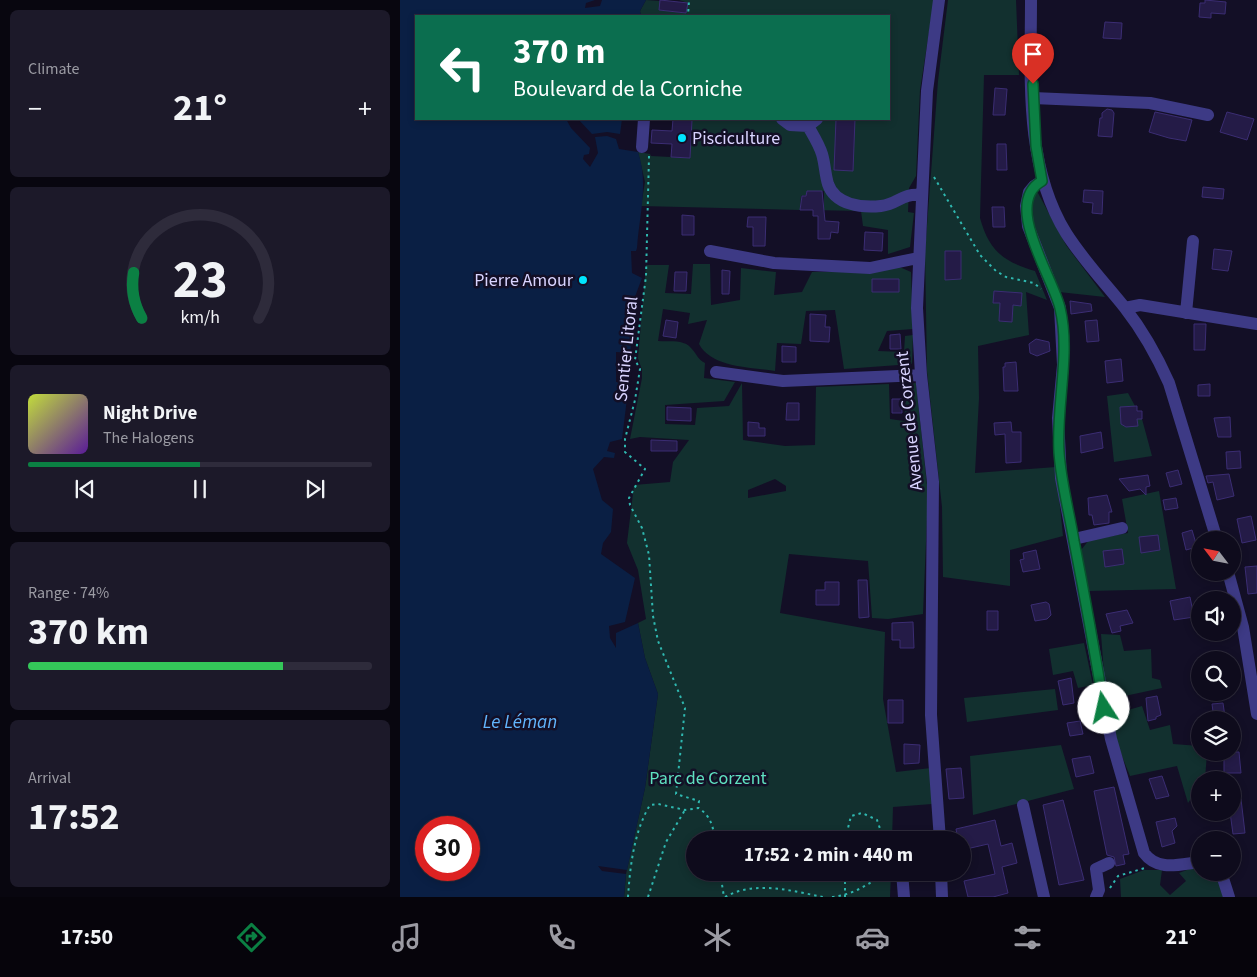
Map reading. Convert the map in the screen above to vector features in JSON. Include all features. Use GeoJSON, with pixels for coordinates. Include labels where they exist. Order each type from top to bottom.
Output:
{"type":"FeatureCollection","features":[{"type":"Feature","properties":{"kind":"street","name":"Avenue de Corzent"},"geometry":{"type":"LineString","coordinates":[[938,0],[927,91],[920,195],[917,308],[921,375],[933,482],[931,715],[939,831]]}},
{"type":"Feature","properties":{"kind":"street"},"geometry":{"type":"LineString","coordinates":[[1031,0],[1033,98],[1036,146],[1042,181],[1052,207],[1067,234],[1125,308],[1154,350],[1169,383],[1215,531]]}},
{"type":"Feature","properties":{"kind":"street"},"geometry":{"type":"LineString","coordinates":[[1033,98],[1141,102],[1208,116]]}},
{"type":"Feature","properties":{"kind":"street"},"geometry":{"type":"LineString","coordinates":[[644,120],[645,149]]}},
{"type":"Feature","properties":{"kind":"street"},"geometry":{"type":"LineString","coordinates":[[784,120],[790,124],[812,122],[830,188],[840,200],[850,204],[878,206],[894,203],[909,194],[920,195]]}},
{"type":"Feature","properties":{"kind":"street"},"geometry":{"type":"LineString","coordinates":[[1042,181],[1029,192],[1027,216],[1033,240],[1060,308],[1063,364],[1058,418],[1063,486],[1111,739],[1143,850],[1156,865],[1191,863]]}},
{"type":"Feature","properties":{"kind":"street"},"geometry":{"type":"LineString","coordinates":[[1186,313],[1193,241]]}},
{"type":"Feature","properties":{"kind":"street"},"geometry":{"type":"LineString","coordinates":[[710,252],[774,263],[870,268],[918,258]]}},
{"type":"Feature","properties":{"kind":"street"},"geometry":{"type":"LineString","coordinates":[[1125,308],[1132,305],[1140,305],[1257,324]]}},
{"type":"Feature","properties":{"kind":"street"},"geometry":{"type":"LineString","coordinates":[[716,372],[783,381],[921,375]]}},
{"type":"Feature","properties":{"kind":"street"},"geometry":{"type":"LineString","coordinates":[[1074,539],[1122,528]]}},
{"type":"Feature","properties":{"kind":"street"},"geometry":{"type":"LineString","coordinates":[[1230,581],[1243,627],[1257,714]]}},
{"type":"Feature","properties":{"kind":"street"},"geometry":{"type":"LineString","coordinates":[[1024,805],[1044,897]]}},
{"type":"Feature","properties":{"kind":"street"},"geometry":{"type":"LineString","coordinates":[[1096,897],[1099,890],[1096,868],[1109,863]]}},
{"type":"Feature","properties":{"kind":"street"},"geometry":{"type":"LineString","coordinates":[[903,881],[904,897]]}},
{"type":"Feature","properties":{"kind":"street"},"geometry":{"type":"LineString","coordinates":[[941,881],[942,897]]}},
{"type":"Feature","properties":{"kind":"street"},"geometry":{"type":"LineString","coordinates":[[1224,881],[1229,897]]}},
{"type":"Feature","properties":{"kind":"path"},"geometry":{"type":"LineString","coordinates":[[688,15],[689,0]]}},
{"type":"Feature","properties":{"kind":"path","name":"Sentier Litoral"},"geometry":{"type":"LineString","coordinates":[[645,149],[646,276],[635,360],[640,369],[635,400],[624,443],[626,452],[645,469],[631,492],[630,505],[642,528],[649,555],[653,616],[658,641],[685,708],[676,794],[699,801],[698,808]]}},
{"type":"Feature","properties":{"kind":"path"},"geometry":{"type":"LineString","coordinates":[[922,171],[929,172],[938,182],[980,255],[996,271],[1006,277],[1034,284],[1039,288],[1054,292]]}},
{"type":"Feature","properties":{"kind":"path"},"geometry":{"type":"LineString","coordinates":[[628,897],[634,853],[640,828],[650,805],[658,804],[685,810],[698,808],[707,814],[714,831]]}},
{"type":"Feature","properties":{"kind":"path"},"geometry":{"type":"LineString","coordinates":[[648,897],[666,842],[685,810]]}},
{"type":"Feature","properties":{"kind":"path"},"geometry":{"type":"LineString","coordinates":[[847,831],[851,816],[862,814],[876,820],[880,831]]}},
{"type":"Feature","properties":{"kind":"path"},"geometry":{"type":"LineString","coordinates":[[1096,897],[1107,894],[1118,876],[1156,865]]}},
{"type":"Feature","properties":{"kind":"path"},"geometry":{"type":"LineString","coordinates":[[722,881],[725,897],[749,889],[770,888],[823,897]]}},
{"type":"Feature","properties":{"kind":"path"},"geometry":{"type":"LineString","coordinates":[[845,881],[845,896]]}},
{"type":"Feature","properties":{"kind":"path"},"geometry":{"type":"LineString","coordinates":[[832,897],[845,896],[873,881]]}},
{"type":"Feature","properties":{"kind":"green space"},"geometry":{"type":"Polygon","coordinates":[[[646,0],[660,1],[660,10],[686,13],[688,3],[679,0],[934,0],[920,90],[916,176],[909,188],[908,212],[914,213],[910,247],[888,254],[888,230],[863,226],[861,211],[812,210],[824,205],[824,191],[807,191],[806,195],[801,196],[800,210],[641,206],[645,182],[638,152],[650,154],[651,156],[690,158],[692,120],[890,120],[890,15],[641,15],[640,11],[646,0]]]}},
{"type":"Feature","properties":{"kind":"green space"},"geometry":{"type":"Polygon","coordinates":[[[948,0],[1016,0],[1019,75],[984,75],[980,218],[988,239],[999,253],[1015,264],[1035,271],[1047,300],[1026,292],[1029,335],[978,346],[979,398],[975,473],[1056,467],[1063,536],[1010,550],[1010,586],[943,577],[942,507],[927,371],[925,252],[938,81],[948,0]]]}},
{"type":"Feature","properties":{"kind":"green space"},"geometry":{"type":"Polygon","coordinates":[[[1032,193],[1038,193],[1066,245],[1105,297],[1059,292],[1032,224],[1032,193]]]}},
{"type":"Feature","properties":{"kind":"green space","name":"Parc de Corzent"},"geometry":{"type":"Polygon","coordinates":[[[693,264],[710,264],[711,305],[740,300],[741,268],[776,272],[774,295],[802,292],[812,272],[854,272],[895,265],[911,272],[913,329],[887,331],[878,351],[904,352],[905,336],[913,335],[912,364],[844,369],[835,310],[806,311],[801,344],[777,343],[775,371],[733,365],[713,358],[699,344],[707,320],[688,324],[690,313],[663,309],[658,341],[680,342],[688,345],[700,360],[705,363],[704,378],[735,382],[724,401],[665,405],[665,424],[695,425],[697,408],[729,406],[742,383],[743,440],[785,446],[815,445],[816,387],[889,384],[890,419],[904,421],[907,384],[916,383],[928,494],[923,614],[888,619],[872,618],[868,561],[789,554],[780,613],[885,632],[883,699],[896,772],[931,768],[932,804],[893,807],[892,831],[686,831],[686,881],[891,881],[890,897],[624,897],[626,874],[645,788],[658,694],[645,658],[638,623],[646,619],[638,570],[627,543],[634,485],[670,482],[673,462],[689,440],[640,437],[630,439],[642,378],[642,370],[638,358],[646,265],[669,265],[665,293],[691,294],[693,264]],[[775,479],[748,490],[748,498],[786,491],[786,486],[775,479]]]}},
{"type":"Feature","properties":{"kind":"green space"},"geometry":{"type":"Polygon","coordinates":[[[1128,393],[1142,419],[1152,456],[1114,462],[1107,396],[1128,393]]]}},
{"type":"Feature","properties":{"kind":"green space"},"geometry":{"type":"Polygon","coordinates":[[[1159,491],[1176,589],[1089,591],[1081,550],[1089,540],[1128,533],[1122,499],[1159,491]]]}},
{"type":"Feature","properties":{"kind":"green space"},"geometry":{"type":"Polygon","coordinates":[[[1101,634],[1120,635],[1124,651],[1151,649],[1152,678],[1160,680],[1162,688],[1106,700],[1101,634]]]}},
{"type":"Feature","properties":{"kind":"green space"},"geometry":{"type":"Polygon","coordinates":[[[1084,643],[1093,685],[1078,688],[1073,671],[1053,675],[1049,649],[1084,643]]]}},
{"type":"Feature","properties":{"kind":"green space"},"geometry":{"type":"Polygon","coordinates":[[[1055,689],[1058,710],[967,722],[964,698],[1055,689]]]}},
{"type":"Feature","properties":{"kind":"green space"},"geometry":{"type":"Polygon","coordinates":[[[1142,706],[1150,730],[1170,725],[1173,744],[1191,745],[1191,761],[1206,761],[1206,771],[1191,771],[1191,799],[1188,803],[1177,766],[1130,776],[1115,739],[1114,714],[1142,706]]]}},
{"type":"Feature","properties":{"kind":"green space"},"geometry":{"type":"Polygon","coordinates":[[[1061,745],[1074,789],[973,815],[970,756],[1061,745]]]}},
{"type":"Feature","properties":{"kind":"green space"},"geometry":{"type":"Polygon","coordinates":[[[1191,868],[1191,881],[1218,881],[1221,885],[1223,897],[1121,897],[1120,879],[1144,870],[1162,870],[1160,885],[1170,895],[1186,881],[1179,873],[1191,868]]]}},
{"type":"Feature","properties":{"kind":"water","name":"Le Léman"},"geometry":{"type":"Polygon","coordinates":[[[400,0],[595,0],[586,3],[585,8],[600,6],[602,0],[646,0],[640,11],[641,15],[415,15],[415,120],[567,120],[571,128],[590,148],[589,154],[584,155],[583,159],[590,167],[598,153],[595,137],[607,136],[616,139],[619,149],[638,152],[641,164],[643,188],[637,248],[636,251],[631,251],[632,273],[642,278],[633,302],[629,382],[622,439],[610,442],[607,451],[615,453],[614,458],[604,457],[593,469],[602,500],[613,509],[611,532],[603,543],[601,554],[635,578],[625,622],[609,626],[610,638],[616,648],[616,633],[638,623],[645,658],[658,694],[645,788],[627,870],[598,866],[602,871],[626,874],[624,897],[400,897],[400,0]]]}},
{"type":"Feature","properties":{"kind":"water"},"geometry":{"type":"Polygon","coordinates":[[[579,120],[622,120],[620,134],[607,132],[592,134],[579,120]]]}},
{"type":"Feature","properties":{"kind":"pier"},"geometry":{"type":"Polygon","coordinates":[[[616,352],[631,353],[629,382],[616,382],[616,352]]]}},
{"type":"Feature","properties":{"kind":"building"},"geometry":{"type":"Polygon","coordinates":[[[660,0],[688,3],[686,13],[659,10],[660,0]]]}},
{"type":"Feature","properties":{"kind":"building"},"geometry":{"type":"Polygon","coordinates":[[[1205,0],[1226,2],[1225,14],[1211,13],[1211,18],[1199,17],[1200,3],[1205,3],[1205,0]]]}},
{"type":"Feature","properties":{"kind":"building"},"geometry":{"type":"Polygon","coordinates":[[[1105,22],[1122,23],[1121,39],[1103,38],[1105,22]]]}},
{"type":"Feature","properties":{"kind":"building"},"geometry":{"type":"Polygon","coordinates":[[[995,88],[1007,89],[1005,115],[993,115],[995,88]]]}},
{"type":"Feature","properties":{"kind":"building"},"geometry":{"type":"Polygon","coordinates":[[[1107,109],[1112,110],[1114,113],[1112,137],[1098,136],[1100,118],[1102,118],[1102,113],[1107,109]]]}},
{"type":"Feature","properties":{"kind":"building"},"geometry":{"type":"Polygon","coordinates":[[[1155,112],[1192,120],[1186,141],[1149,132],[1155,112]]]}},
{"type":"Feature","properties":{"kind":"building"},"geometry":{"type":"Polygon","coordinates":[[[1227,112],[1254,119],[1247,140],[1220,132],[1227,112]]]}},
{"type":"Feature","properties":{"kind":"building","name":"Pisciculture"},"geometry":{"type":"Polygon","coordinates":[[[673,120],[692,120],[690,158],[671,157],[672,144],[651,143],[652,130],[672,131],[673,120]]]}},
{"type":"Feature","properties":{"kind":"building"},"geometry":{"type":"Polygon","coordinates":[[[836,120],[855,120],[853,171],[834,170],[836,120]]]}},
{"type":"Feature","properties":{"kind":"building"},"geometry":{"type":"Polygon","coordinates":[[[997,144],[1006,144],[1007,170],[997,170],[997,144]]]}},
{"type":"Feature","properties":{"kind":"building"},"geometry":{"type":"Polygon","coordinates":[[[1203,187],[1224,189],[1223,199],[1202,197],[1203,187]]]}},
{"type":"Feature","properties":{"kind":"building"},"geometry":{"type":"Polygon","coordinates":[[[1084,190],[1103,191],[1102,214],[1092,213],[1093,203],[1083,202],[1084,190]]]}},
{"type":"Feature","properties":{"kind":"building"},"geometry":{"type":"Polygon","coordinates":[[[807,191],[822,191],[825,221],[839,222],[838,233],[831,232],[830,239],[818,239],[818,216],[813,216],[813,210],[800,210],[802,196],[806,196],[807,191]]]}},
{"type":"Feature","properties":{"kind":"building"},"geometry":{"type":"Polygon","coordinates":[[[992,207],[1004,207],[1005,227],[993,227],[992,207]]]}},
{"type":"Feature","properties":{"kind":"building"},"geometry":{"type":"Polygon","coordinates":[[[682,215],[694,216],[694,235],[682,235],[682,215]]]}},
{"type":"Feature","properties":{"kind":"building"},"geometry":{"type":"Polygon","coordinates":[[[748,217],[766,217],[765,246],[753,246],[753,227],[747,227],[748,217]]]}},
{"type":"Feature","properties":{"kind":"building"},"geometry":{"type":"Polygon","coordinates":[[[865,232],[883,233],[882,251],[864,250],[865,232]]]}},
{"type":"Feature","properties":{"kind":"building"},"geometry":{"type":"Polygon","coordinates":[[[1214,249],[1232,251],[1228,271],[1212,269],[1214,249]]]}},
{"type":"Feature","properties":{"kind":"building"},"geometry":{"type":"Polygon","coordinates":[[[945,251],[961,251],[961,279],[945,280],[945,251]]]}},
{"type":"Feature","properties":{"kind":"building"},"geometry":{"type":"Polygon","coordinates":[[[722,270],[730,271],[729,294],[722,294],[722,270]]]}},
{"type":"Feature","properties":{"kind":"building"},"geometry":{"type":"Polygon","coordinates":[[[675,272],[687,272],[686,291],[674,291],[675,272]]]}},
{"type":"Feature","properties":{"kind":"building"},"geometry":{"type":"Polygon","coordinates":[[[872,279],[899,279],[899,292],[872,292],[872,279]]]}},
{"type":"Feature","properties":{"kind":"building"},"geometry":{"type":"Polygon","coordinates":[[[994,291],[1022,293],[1021,306],[1013,305],[1012,322],[999,321],[1000,303],[993,303],[994,291]]]}},
{"type":"Feature","properties":{"kind":"building"},"geometry":{"type":"Polygon","coordinates":[[[1070,301],[1091,304],[1092,311],[1071,314],[1070,301]]]}},
{"type":"Feature","properties":{"kind":"building"},"geometry":{"type":"Polygon","coordinates":[[[810,314],[826,315],[825,327],[830,327],[829,342],[810,341],[810,314]]]}},
{"type":"Feature","properties":{"kind":"building"},"geometry":{"type":"Polygon","coordinates":[[[666,320],[678,322],[676,338],[663,336],[666,320]]]}},
{"type":"Feature","properties":{"kind":"building"},"geometry":{"type":"Polygon","coordinates":[[[1097,320],[1099,341],[1087,342],[1085,321],[1097,320]]]}},
{"type":"Feature","properties":{"kind":"building"},"geometry":{"type":"Polygon","coordinates":[[[1194,324],[1206,324],[1205,350],[1194,350],[1194,324]]]}},
{"type":"Feature","properties":{"kind":"building"},"geometry":{"type":"Polygon","coordinates":[[[900,334],[901,349],[890,349],[890,335],[900,334]]]}},
{"type":"Feature","properties":{"kind":"building"},"geometry":{"type":"Polygon","coordinates":[[[1036,339],[1049,342],[1050,351],[1037,356],[1030,353],[1029,344],[1036,339]]]}},
{"type":"Feature","properties":{"kind":"building"},"geometry":{"type":"Polygon","coordinates":[[[782,346],[796,347],[796,362],[782,362],[782,346]]]}},
{"type":"Feature","properties":{"kind":"building"},"geometry":{"type":"Polygon","coordinates":[[[1121,359],[1123,381],[1107,383],[1105,361],[1121,359]]]}},
{"type":"Feature","properties":{"kind":"building"},"geometry":{"type":"Polygon","coordinates":[[[1016,362],[1018,391],[1004,391],[1003,367],[1005,367],[1005,363],[1016,362]]]}},
{"type":"Feature","properties":{"kind":"building"},"geometry":{"type":"Polygon","coordinates":[[[1210,384],[1210,396],[1198,396],[1198,385],[1210,384]]]}},
{"type":"Feature","properties":{"kind":"building"},"geometry":{"type":"Polygon","coordinates":[[[892,399],[902,399],[902,413],[892,413],[892,399]]]}},
{"type":"Feature","properties":{"kind":"building"},"geometry":{"type":"Polygon","coordinates":[[[787,403],[799,403],[799,420],[786,420],[787,403]]]}},
{"type":"Feature","properties":{"kind":"building"},"geometry":{"type":"Polygon","coordinates":[[[1137,406],[1137,411],[1142,411],[1142,419],[1137,419],[1138,426],[1126,427],[1121,424],[1120,407],[1137,406]]]}},
{"type":"Feature","properties":{"kind":"building"},"geometry":{"type":"Polygon","coordinates":[[[667,407],[691,408],[691,421],[667,420],[667,407]]]}},
{"type":"Feature","properties":{"kind":"building"},"geometry":{"type":"Polygon","coordinates":[[[1230,417],[1231,437],[1218,437],[1214,418],[1230,417]]]}},
{"type":"Feature","properties":{"kind":"building"},"geometry":{"type":"Polygon","coordinates":[[[748,422],[759,423],[759,428],[765,428],[765,436],[748,436],[748,422]]]}},
{"type":"Feature","properties":{"kind":"building"},"geometry":{"type":"Polygon","coordinates":[[[1011,422],[1012,432],[1021,432],[1021,462],[1006,463],[1005,434],[995,435],[994,423],[1011,422]]]}},
{"type":"Feature","properties":{"kind":"building"},"geometry":{"type":"Polygon","coordinates":[[[1101,432],[1103,448],[1081,453],[1080,436],[1101,432]]]}},
{"type":"Feature","properties":{"kind":"building"},"geometry":{"type":"Polygon","coordinates":[[[651,440],[677,441],[677,451],[651,451],[651,440]]]}},
{"type":"Feature","properties":{"kind":"building"},"geometry":{"type":"Polygon","coordinates":[[[1240,451],[1241,468],[1227,469],[1226,452],[1240,451]]]}},
{"type":"Feature","properties":{"kind":"building"},"geometry":{"type":"Polygon","coordinates":[[[1178,470],[1182,484],[1170,487],[1166,473],[1178,470]]]}},
{"type":"Feature","properties":{"kind":"building"},"geometry":{"type":"Polygon","coordinates":[[[1229,474],[1234,496],[1217,500],[1213,482],[1208,483],[1206,476],[1229,474]]]}},
{"type":"Feature","properties":{"kind":"building"},"geometry":{"type":"Polygon","coordinates":[[[1148,475],[1150,486],[1146,487],[1146,495],[1140,489],[1129,491],[1119,479],[1148,475]]]}},
{"type":"Feature","properties":{"kind":"building"},"geometry":{"type":"Polygon","coordinates":[[[1107,495],[1112,512],[1109,512],[1109,523],[1094,525],[1092,515],[1089,515],[1088,498],[1107,495]]]}},
{"type":"Feature","properties":{"kind":"building"},"geometry":{"type":"Polygon","coordinates":[[[1176,498],[1178,508],[1165,510],[1163,500],[1176,498]]]}},
{"type":"Feature","properties":{"kind":"building"},"geometry":{"type":"Polygon","coordinates":[[[1251,516],[1256,540],[1242,543],[1237,519],[1251,516]]]}},
{"type":"Feature","properties":{"kind":"building"},"geometry":{"type":"Polygon","coordinates":[[[1192,530],[1191,549],[1186,550],[1182,533],[1192,530]]]}},
{"type":"Feature","properties":{"kind":"building"},"geometry":{"type":"Polygon","coordinates":[[[1158,535],[1160,550],[1141,553],[1139,537],[1158,535]]]}},
{"type":"Feature","properties":{"kind":"building"},"geometry":{"type":"Polygon","coordinates":[[[1122,549],[1124,564],[1105,567],[1103,551],[1122,549]]]}},
{"type":"Feature","properties":{"kind":"building"},"geometry":{"type":"Polygon","coordinates":[[[1036,550],[1040,569],[1023,572],[1020,560],[1024,559],[1023,553],[1036,550]]]}},
{"type":"Feature","properties":{"kind":"building"},"geometry":{"type":"Polygon","coordinates":[[[1257,566],[1257,593],[1248,594],[1245,567],[1257,566]]]}},
{"type":"Feature","properties":{"kind":"building"},"geometry":{"type":"Polygon","coordinates":[[[858,580],[867,580],[869,617],[859,618],[858,580]]]}},
{"type":"Feature","properties":{"kind":"building"},"geometry":{"type":"Polygon","coordinates":[[[825,582],[839,582],[839,605],[816,605],[816,590],[825,590],[825,582]]]}},
{"type":"Feature","properties":{"kind":"building"},"geometry":{"type":"Polygon","coordinates":[[[1190,597],[1191,617],[1174,620],[1170,601],[1190,597]]]}},
{"type":"Feature","properties":{"kind":"building"},"geometry":{"type":"Polygon","coordinates":[[[1046,602],[1049,604],[1051,615],[1047,619],[1035,621],[1031,605],[1046,602]]]}},
{"type":"Feature","properties":{"kind":"building"},"geometry":{"type":"Polygon","coordinates":[[[1127,610],[1133,623],[1120,626],[1121,631],[1112,633],[1106,614],[1127,610]]]}},
{"type":"Feature","properties":{"kind":"building"},"geometry":{"type":"Polygon","coordinates":[[[987,611],[998,611],[998,630],[987,630],[987,611]]]}},
{"type":"Feature","properties":{"kind":"building"},"geometry":{"type":"Polygon","coordinates":[[[913,622],[914,648],[900,648],[900,640],[892,640],[892,623],[913,622]]]}},
{"type":"Feature","properties":{"kind":"building"},"geometry":{"type":"Polygon","coordinates":[[[1071,678],[1074,703],[1063,705],[1058,681],[1071,678]]]}},
{"type":"Feature","properties":{"kind":"building"},"geometry":{"type":"Polygon","coordinates":[[[1157,696],[1161,715],[1156,717],[1156,719],[1148,721],[1146,698],[1157,696]]]}},
{"type":"Feature","properties":{"kind":"building"},"geometry":{"type":"Polygon","coordinates":[[[888,700],[903,700],[903,723],[888,723],[888,700]]]}},
{"type":"Feature","properties":{"kind":"building"},"geometry":{"type":"Polygon","coordinates":[[[1223,703],[1224,711],[1213,711],[1212,704],[1223,703]]]}},
{"type":"Feature","properties":{"kind":"building"},"geometry":{"type":"Polygon","coordinates":[[[1080,721],[1083,734],[1070,736],[1067,723],[1080,721]]]}},
{"type":"Feature","properties":{"kind":"building"},"geometry":{"type":"Polygon","coordinates":[[[904,744],[920,745],[919,763],[904,764],[904,744]]]}},
{"type":"Feature","properties":{"kind":"building"},"geometry":{"type":"Polygon","coordinates":[[[1090,756],[1094,773],[1076,777],[1072,759],[1090,756]]]}},
{"type":"Feature","properties":{"kind":"building"},"geometry":{"type":"Polygon","coordinates":[[[1224,761],[1240,761],[1241,771],[1224,771],[1224,761]]]}},
{"type":"Feature","properties":{"kind":"building"},"geometry":{"type":"Polygon","coordinates":[[[961,768],[964,798],[949,799],[946,769],[961,768]]]}},
{"type":"Feature","properties":{"kind":"building"},"geometry":{"type":"Polygon","coordinates":[[[1162,776],[1169,796],[1156,799],[1149,779],[1162,776]]]}},
{"type":"Feature","properties":{"kind":"building"},"geometry":{"type":"Polygon","coordinates":[[[1114,787],[1129,854],[1123,855],[1125,864],[1116,866],[1114,857],[1107,855],[1094,791],[1114,787]]]}},
{"type":"Feature","properties":{"kind":"building"},"geometry":{"type":"Polygon","coordinates":[[[1241,799],[1245,833],[1233,831],[1231,821],[1241,821],[1241,799]]]}},
{"type":"Feature","properties":{"kind":"building"},"geometry":{"type":"Polygon","coordinates":[[[1063,800],[1084,880],[1059,885],[1043,805],[1063,800]]]}},
{"type":"Feature","properties":{"kind":"building"},"geometry":{"type":"Polygon","coordinates":[[[1175,818],[1177,826],[1172,831],[1175,843],[1162,847],[1156,822],[1175,818]]]}},
{"type":"Feature","properties":{"kind":"building"},"geometry":{"type":"Polygon","coordinates":[[[995,820],[1001,846],[1012,843],[1017,863],[1002,867],[1008,893],[993,897],[968,897],[964,881],[971,881],[971,879],[995,874],[988,844],[971,848],[971,831],[956,831],[956,829],[995,820]]]}},
{"type":"Feature","properties":{"kind":"place","name":"Pisciculture"},"geometry":{"type":"Point","coordinates":[682,138]}},
{"type":"Feature","properties":{"kind":"place","name":"Pierre Amour"},"geometry":{"type":"Point","coordinates":[583,280]}},
{"type":"Feature","properties":{"kind":"route"},"geometry":{"type":"LineString","coordinates":[[1033,84],[1036,146],[1042,181],[1029,192],[1026,206],[1028,226],[1060,308],[1063,364],[1058,418],[1059,452],[1066,504],[1104,708]]}}]}
